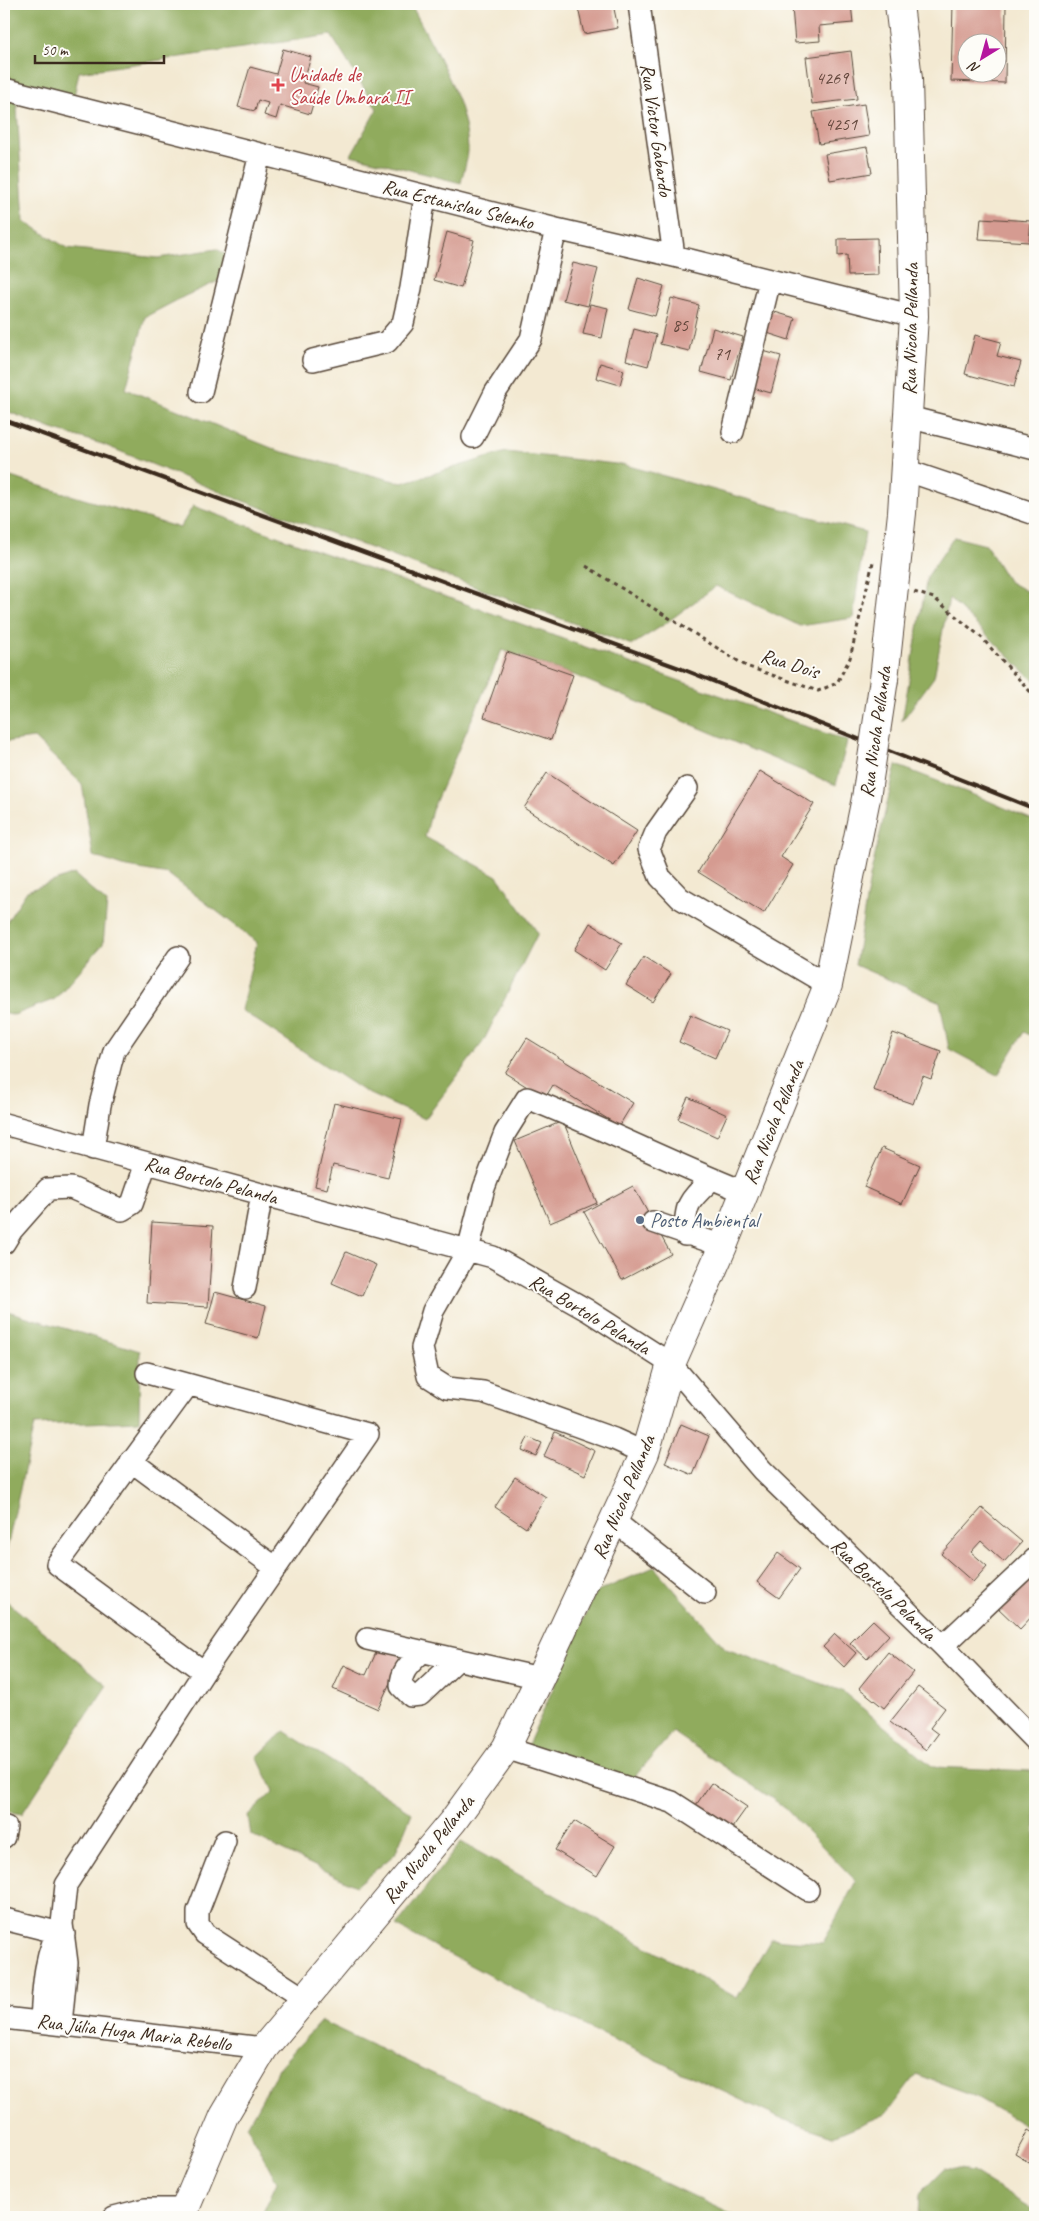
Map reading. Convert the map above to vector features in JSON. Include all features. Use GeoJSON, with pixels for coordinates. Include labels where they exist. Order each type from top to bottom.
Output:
{"type":"FeatureCollection","features":[{"type":"Feature","properties":{"kind":"main road","name":"Rua Nicola Pellanda"},"geometry":{"type":"LineString","coordinates":[[184,2213],[224,2116],[264,2048],[453,1821],[506,1748],[645,1453],[671,1364],[723,1246],[828,986],[866,798],[884,679],[905,470],[914,316],[908,79],[899,4]]}},
{"type":"Feature","properties":{"kind":"street","name":"Rua Victor Gabardo"},"geometry":{"type":"LineString","coordinates":[[639,4],[674,256]]}},
{"type":"Feature","properties":{"kind":"street","name":"Rua Estanislau Selenko"},"geometry":{"type":"LineString","coordinates":[[4,89],[556,229],[674,256],[914,316]]}},
{"type":"Feature","properties":{"kind":"street"},"geometry":{"type":"LineString","coordinates":[[201,392],[260,154]]}},
{"type":"Feature","properties":{"kind":"street"},"geometry":{"type":"LineString","coordinates":[[313,360],[387,342],[403,323],[411,288],[425,196]]}},
{"type":"Feature","properties":{"kind":"street"},"geometry":{"type":"LineString","coordinates":[[472,437],[495,393],[532,338],[556,229]]}},
{"type":"Feature","properties":{"kind":"street"},"geometry":{"type":"LineString","coordinates":[[733,432],[770,280]]}},
{"type":"Feature","properties":{"kind":"street"},"geometry":{"type":"LineString","coordinates":[[908,417],[1035,449]]}},
{"type":"Feature","properties":{"kind":"street"},"geometry":{"type":"LineString","coordinates":[[905,470],[1035,514]]}},
{"type":"Feature","properties":{"kind":"street"},"geometry":{"type":"LineString","coordinates":[[687,788],[656,832],[649,849],[660,877],[680,898],[828,986]]}},
{"type":"Feature","properties":{"kind":"street"},"geometry":{"type":"LineString","coordinates":[[93,1148],[100,1105],[114,1051],[178,956]]}},
{"type":"Feature","properties":{"kind":"street"},"geometry":{"type":"LineString","coordinates":[[645,1453],[614,1439],[483,1392],[447,1388],[428,1376],[422,1348],[433,1311],[468,1250],[484,1188],[505,1133],[527,1098],[586,1121],[744,1192]]}},
{"type":"Feature","properties":{"kind":"street","name":"Rua Bortolo Pelanda"},"geometry":{"type":"LineString","coordinates":[[4,1124],[492,1257],[548,1288],[671,1364],[762,1470],[943,1646],[1035,1741]]}},
{"type":"Feature","properties":{"kind":"street"},"geometry":{"type":"LineString","coordinates":[[4,1243],[12,1230],[48,1189],[71,1188],[122,1210],[132,1204],[146,1163]]}},
{"type":"Feature","properties":{"kind":"street"},"geometry":{"type":"LineString","coordinates":[[685,1235],[685,1213],[690,1200],[712,1179]]}},
{"type":"Feature","properties":{"kind":"street"},"geometry":{"type":"LineString","coordinates":[[245,1288],[262,1194]]}},
{"type":"Feature","properties":{"kind":"street"},"geometry":{"type":"LineString","coordinates":[[653,1222],[685,1235],[723,1246]]}},
{"type":"Feature","properties":{"kind":"street"},"geometry":{"type":"LineString","coordinates":[[51,2023],[67,1963],[61,1930],[66,1884],[204,1672],[368,1434],[147,1373]]}},
{"type":"Feature","properties":{"kind":"street"},"geometry":{"type":"LineString","coordinates":[[188,1384],[57,1564],[204,1672]]}},
{"type":"Feature","properties":{"kind":"street"},"geometry":{"type":"LineString","coordinates":[[131,1461],[276,1568]]}},
{"type":"Feature","properties":{"kind":"street"},"geometry":{"type":"LineString","coordinates":[[614,1521],[705,1593]]}},
{"type":"Feature","properties":{"kind":"street"},"geometry":{"type":"LineString","coordinates":[[943,1646],[1035,1559]]}},
{"type":"Feature","properties":{"kind":"street"},"geometry":{"type":"LineString","coordinates":[[367,1639],[456,1661],[540,1678]]}},
{"type":"Feature","properties":{"kind":"street"},"geometry":{"type":"LineString","coordinates":[[422,1652],[401,1676],[401,1686],[411,1696],[420,1695],[456,1661]]}},
{"type":"Feature","properties":{"kind":"street"},"geometry":{"type":"LineString","coordinates":[[506,1748],[672,1802],[808,1890]]}},
{"type":"Feature","properties":{"kind":"street"},"geometry":{"type":"LineString","coordinates":[[225,1841],[198,1911],[198,1924],[205,1934],[305,1999]]}},
{"type":"Feature","properties":{"kind":"street"},"geometry":{"type":"LineString","coordinates":[[4,1919],[61,1930]]}},
{"type":"Feature","properties":{"kind":"street","name":"Rua Júlia Huga Maria Rebello"},"geometry":{"type":"LineString","coordinates":[[4,2018],[264,2048]]}},
{"type":"Feature","properties":{"kind":"street"},"geometry":{"type":"LineString","coordinates":[[114,2217],[134,2214],[184,2213]]}},
{"type":"Feature","properties":{"kind":"path","name":"Rua Dois"},"geometry":{"type":"LineString","coordinates":[[586,566],[746,666],[818,691],[836,684],[850,658],[875,558]]}},
{"type":"Feature","properties":{"kind":"path"},"geometry":{"type":"LineString","coordinates":[[894,587],[934,598],[981,637],[1035,697]]}},
{"type":"Feature","properties":{"kind":"green space"},"geometry":{"type":"Polygon","coordinates":[[[4,4],[411,4],[455,92],[466,130],[468,149],[461,183],[351,155],[377,109],[331,35],[79,72],[74,96],[16,91],[24,221],[67,248],[158,258],[217,249],[229,257],[223,279],[145,317],[126,389],[279,451],[402,483],[506,452],[625,465],[865,532],[853,618],[800,626],[716,586],[662,626],[632,645],[230,496],[102,444],[52,429],[4,410],[4,4]]]}},
{"type":"Feature","properties":{"kind":"green space"},"geometry":{"type":"Polygon","coordinates":[[[4,475],[180,528],[193,506],[847,741],[836,785],[574,675],[502,650],[432,810],[425,837],[497,876],[538,933],[483,1042],[425,1119],[365,1092],[241,1010],[257,942],[168,874],[122,866],[93,856],[82,784],[34,738],[4,742],[4,475]]]}},
{"type":"Feature","properties":{"kind":"green space"},"geometry":{"type":"Polygon","coordinates":[[[954,537],[986,545],[1008,581],[1035,596],[1035,682],[949,598],[934,677],[902,721],[927,577],[954,537]]]}},
{"type":"Feature","properties":{"kind":"green space"},"geometry":{"type":"Polygon","coordinates":[[[896,765],[1035,821],[1035,1038],[1024,1032],[998,1075],[949,1049],[940,1002],[855,965],[870,877],[896,765]]]}},
{"type":"Feature","properties":{"kind":"green space"},"geometry":{"type":"Polygon","coordinates":[[[74,874],[107,903],[103,944],[55,999],[14,1015],[4,1012],[4,926],[27,891],[74,874]]]}},
{"type":"Feature","properties":{"kind":"green space"},"geometry":{"type":"Polygon","coordinates":[[[4,1310],[140,1351],[139,1421],[34,1425],[4,1562],[4,1310]]]}},
{"type":"Feature","properties":{"kind":"green space"},"geometry":{"type":"Polygon","coordinates":[[[654,1567],[726,1649],[842,1691],[933,1767],[1035,1771],[1035,2131],[971,2094],[916,2074],[886,2114],[833,2136],[779,2118],[581,2024],[396,1926],[461,1842],[737,1998],[771,1939],[823,1943],[856,1881],[783,1806],[673,1732],[631,1781],[525,1752],[595,1593],[654,1567]]]}},
{"type":"Feature","properties":{"kind":"green space"},"geometry":{"type":"Polygon","coordinates":[[[4,1599],[107,1685],[22,1814],[4,1811],[4,1599]]]}},
{"type":"Feature","properties":{"kind":"green space"},"geometry":{"type":"Polygon","coordinates":[[[284,1731],[412,1813],[395,1854],[356,1886],[251,1835],[248,1816],[274,1791],[257,1757],[284,1731]]]}},
{"type":"Feature","properties":{"kind":"green space"},"geometry":{"type":"Polygon","coordinates":[[[321,2021],[737,2217],[261,2217],[277,2182],[247,2126],[280,2066],[321,2021]]]}},
{"type":"Feature","properties":{"kind":"green space"},"geometry":{"type":"Polygon","coordinates":[[[945,2168],[972,2172],[1035,2211],[1035,2217],[919,2217],[920,2193],[945,2168]]]}},
{"type":"Feature","properties":{"kind":"building"},"geometry":{"type":"Polygon","coordinates":[[[613,4],[618,28],[584,34],[578,8],[613,4]]]}},
{"type":"Feature","properties":{"kind":"building"},"geometry":{"type":"Polygon","coordinates":[[[851,4],[853,23],[819,26],[820,41],[795,43],[792,7],[851,4]]]}},
{"type":"Feature","properties":{"kind":"building"},"geometry":{"type":"Polygon","coordinates":[[[953,4],[1006,4],[1006,32],[956,32],[956,81],[951,81],[953,4]]]}},
{"type":"Feature","properties":{"kind":"building","name":"Unidade de Saúde Umbará II"},"geometry":{"type":"Polygon","coordinates":[[[283,49],[311,57],[303,83],[318,87],[310,114],[280,105],[276,119],[264,115],[268,103],[258,100],[255,111],[238,107],[250,67],[276,74],[283,49]]]}},
{"type":"Feature","properties":{"kind":"building"},"geometry":{"type":"Polygon","coordinates":[[[851,51],[857,99],[812,104],[806,57],[851,51]]]}},
{"type":"Feature","properties":{"kind":"building"},"geometry":{"type":"Polygon","coordinates":[[[864,104],[869,136],[819,144],[813,112],[864,104]]]}},
{"type":"Feature","properties":{"kind":"building"},"geometry":{"type":"Polygon","coordinates":[[[867,147],[872,173],[830,180],[825,154],[867,147]]]}},
{"type":"Feature","properties":{"kind":"building"},"geometry":{"type":"Polygon","coordinates":[[[981,218],[1031,221],[1029,242],[979,239],[981,218]]]}},
{"type":"Feature","properties":{"kind":"building"},"geometry":{"type":"Polygon","coordinates":[[[447,232],[474,240],[461,288],[434,280],[447,232]]]}},
{"type":"Feature","properties":{"kind":"building"},"geometry":{"type":"Polygon","coordinates":[[[877,238],[878,275],[848,276],[847,255],[838,256],[838,239],[877,238]]]}},
{"type":"Feature","properties":{"kind":"building"},"geometry":{"type":"Polygon","coordinates":[[[573,263],[598,269],[588,306],[563,300],[573,263]]]}},
{"type":"Feature","properties":{"kind":"building"},"geometry":{"type":"Polygon","coordinates":[[[638,278],[664,286],[655,316],[629,309],[638,278]]]}},
{"type":"Feature","properties":{"kind":"building"},"geometry":{"type":"Polygon","coordinates":[[[671,298],[699,305],[689,351],[660,344],[671,298]]]}},
{"type":"Feature","properties":{"kind":"building"},"geometry":{"type":"Polygon","coordinates":[[[590,304],[608,308],[602,338],[583,334],[590,304]]]}},
{"type":"Feature","properties":{"kind":"building"},"geometry":{"type":"Polygon","coordinates":[[[768,310],[795,318],[789,340],[761,331],[768,310]]]}},
{"type":"Feature","properties":{"kind":"building"},"geometry":{"type":"Polygon","coordinates":[[[713,328],[743,337],[731,380],[701,372],[713,328]]]}},
{"type":"Feature","properties":{"kind":"building"},"geometry":{"type":"Polygon","coordinates":[[[634,329],[656,335],[648,366],[626,360],[634,329]]]}},
{"type":"Feature","properties":{"kind":"building"},"geometry":{"type":"Polygon","coordinates":[[[975,335],[1001,342],[997,356],[1021,362],[1014,387],[965,374],[975,335]]]}},
{"type":"Feature","properties":{"kind":"building"},"geometry":{"type":"Polygon","coordinates":[[[763,351],[781,356],[771,393],[753,388],[763,351]]]}},
{"type":"Feature","properties":{"kind":"building"},"geometry":{"type":"Polygon","coordinates":[[[600,363],[624,370],[620,385],[596,378],[600,363]]]}},
{"type":"Feature","properties":{"kind":"building"},"geometry":{"type":"Polygon","coordinates":[[[507,652],[573,675],[551,740],[484,717],[507,652]]]}},
{"type":"Feature","properties":{"kind":"building"},"geometry":{"type":"Polygon","coordinates":[[[760,771],[814,804],[781,857],[793,865],[764,913],[698,872],[760,771]]]}},
{"type":"Feature","properties":{"kind":"building"},"geometry":{"type":"Polygon","coordinates":[[[547,773],[637,831],[614,866],[524,808],[547,773]]]}},
{"type":"Feature","properties":{"kind":"building"},"geometry":{"type":"Polygon","coordinates":[[[590,923],[622,943],[605,970],[574,950],[590,923]]]}},
{"type":"Feature","properties":{"kind":"building"},"geometry":{"type":"Polygon","coordinates":[[[644,957],[671,974],[653,1002],[626,985],[644,957]]]}},
{"type":"Feature","properties":{"kind":"building"},"geometry":{"type":"Polygon","coordinates":[[[690,1015],[727,1031],[715,1058],[679,1042],[690,1015]]]}},
{"type":"Feature","properties":{"kind":"building"},"geometry":{"type":"Polygon","coordinates":[[[893,1033],[941,1051],[931,1079],[923,1076],[913,1104],[873,1090],[893,1033]]]}},
{"type":"Feature","properties":{"kind":"building"},"geometry":{"type":"Polygon","coordinates":[[[527,1038],[633,1103],[619,1126],[553,1085],[545,1098],[505,1073],[527,1038]]]}},
{"type":"Feature","properties":{"kind":"building"},"geometry":{"type":"Polygon","coordinates":[[[688,1097],[727,1115],[717,1137],[678,1119],[688,1097]]]}},
{"type":"Feature","properties":{"kind":"building"},"geometry":{"type":"Polygon","coordinates":[[[334,1103],[402,1119],[388,1178],[333,1165],[327,1189],[315,1186],[334,1103]]]}},
{"type":"Feature","properties":{"kind":"building"},"geometry":{"type":"Polygon","coordinates":[[[563,1121],[597,1203],[550,1223],[515,1141],[563,1121]]]}},
{"type":"Feature","properties":{"kind":"building"},"geometry":{"type":"Polygon","coordinates":[[[882,1148],[920,1165],[902,1204],[864,1187],[882,1148]]]}},
{"type":"Feature","properties":{"kind":"building"},"geometry":{"type":"Polygon","coordinates":[[[633,1186],[671,1254],[622,1280],[584,1212],[633,1186]]]}},
{"type":"Feature","properties":{"kind":"building"},"geometry":{"type":"Polygon","coordinates":[[[152,1222],[213,1226],[208,1307],[147,1303],[152,1222]]]}},
{"type":"Feature","properties":{"kind":"building"},"geometry":{"type":"Polygon","coordinates":[[[346,1252],[376,1265],[362,1296],[332,1283],[346,1252]]]}},
{"type":"Feature","properties":{"kind":"building"},"geometry":{"type":"Polygon","coordinates":[[[215,1292],[266,1306],[258,1338],[206,1324],[215,1292]]]}},
{"type":"Feature","properties":{"kind":"building"},"geometry":{"type":"Polygon","coordinates":[[[681,1424],[709,1436],[693,1475],[665,1463],[681,1424]]]}},
{"type":"Feature","properties":{"kind":"building"},"geometry":{"type":"Polygon","coordinates":[[[555,1432],[595,1451],[585,1475],[544,1456],[555,1432]]]}},
{"type":"Feature","properties":{"kind":"building"},"geometry":{"type":"Polygon","coordinates":[[[528,1437],[542,1443],[536,1456],[522,1450],[528,1437]]]}},
{"type":"Feature","properties":{"kind":"building"},"geometry":{"type":"Polygon","coordinates":[[[515,1477],[546,1497],[526,1528],[495,1507],[515,1477]]]}},
{"type":"Feature","properties":{"kind":"building"},"geometry":{"type":"Polygon","coordinates":[[[982,1508],[1022,1542],[1004,1562],[981,1541],[971,1552],[987,1566],[973,1582],[941,1554],[982,1508]]]}},
{"type":"Feature","properties":{"kind":"building"},"geometry":{"type":"Polygon","coordinates":[[[778,1553],[800,1569],[779,1598],[757,1582],[778,1553]]]}},
{"type":"Feature","properties":{"kind":"building"},"geometry":{"type":"Polygon","coordinates":[[[1029,1571],[1035,1577],[1035,1613],[1020,1629],[995,1605],[1029,1571]]]}},
{"type":"Feature","properties":{"kind":"building"},"geometry":{"type":"Polygon","coordinates":[[[873,1620],[889,1635],[867,1659],[850,1643],[873,1620]]]}},
{"type":"Feature","properties":{"kind":"building"},"geometry":{"type":"Polygon","coordinates":[[[835,1634],[856,1653],[844,1667],[823,1647],[835,1634]]]}},
{"type":"Feature","properties":{"kind":"building"},"geometry":{"type":"Polygon","coordinates":[[[379,1646],[402,1656],[378,1709],[333,1689],[344,1665],[366,1675],[379,1646]]]}},
{"type":"Feature","properties":{"kind":"building"},"geometry":{"type":"Polygon","coordinates":[[[888,1652],[913,1672],[884,1708],[859,1688],[888,1652]]]}},
{"type":"Feature","properties":{"kind":"building"},"geometry":{"type":"Polygon","coordinates":[[[918,1687],[945,1708],[930,1728],[938,1734],[926,1750],[890,1722],[918,1687]]]}},
{"type":"Feature","properties":{"kind":"building"},"geometry":{"type":"Polygon","coordinates":[[[711,1783],[747,1807],[727,1835],[692,1811],[711,1783]]]}},
{"type":"Feature","properties":{"kind":"building"},"geometry":{"type":"Polygon","coordinates":[[[574,1821],[615,1846],[597,1876],[555,1850],[574,1821]]]}},
{"type":"Feature","properties":{"kind":"building"},"geometry":{"type":"Polygon","coordinates":[[[1028,2130],[1035,2134],[1035,2166],[1015,2154],[1028,2130]]]}},
{"type":"Feature","properties":{"kind":"railway"},"geometry":{"type":"LineString","coordinates":[[4,420],[682,669],[1035,809]]}},
{"type":"Feature","properties":{"kind":"place","name":"Unidade de Saúde Umbará II"},"geometry":{"type":"Point","coordinates":[278,85]}},
{"type":"Feature","properties":{"kind":"place","name":"Posto Ambiental"},"geometry":{"type":"Point","coordinates":[640,1220]}}]}
